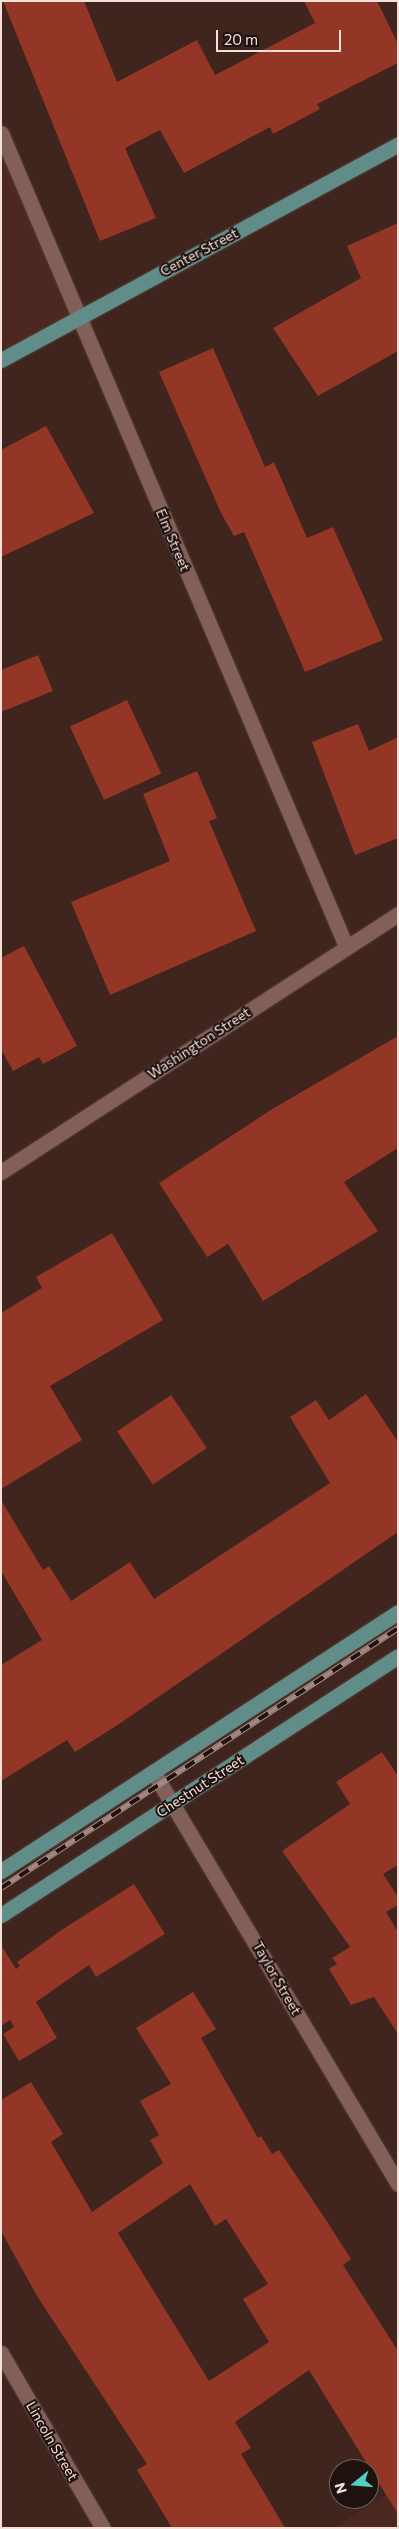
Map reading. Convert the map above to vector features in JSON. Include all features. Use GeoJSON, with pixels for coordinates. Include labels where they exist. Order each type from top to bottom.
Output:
{"type":"FeatureCollection","features":[{"type":"Feature","properties":{"kind":"main road","name":"Center Street"},"geometry":{"type":"LineString","coordinates":[[1,360],[398,144]]}},
{"type":"Feature","properties":{"kind":"main road"},"geometry":{"type":"LineString","coordinates":[[1,1871],[154,1773],[398,1612]]}},
{"type":"Feature","properties":{"kind":"main road","name":"Chestnut Street"},"geometry":{"type":"LineString","coordinates":[[1,1915],[398,1656]]}},
{"type":"Feature","properties":{"kind":"street","name":"Elm Street"},"geometry":{"type":"LineString","coordinates":[[1,133],[346,946]]}},
{"type":"Feature","properties":{"kind":"street","name":"Washington Street"},"geometry":{"type":"LineString","coordinates":[[1,1172],[346,946],[398,914]]}},
{"type":"Feature","properties":{"kind":"street","name":"Taylor Street"},"geometry":{"type":"LineString","coordinates":[[154,1773],[174,1803],[398,2184]]}},
{"type":"Feature","properties":{"kind":"street","name":"Lincoln Street"},"geometry":{"type":"LineString","coordinates":[[1,2353],[103,2528]]}},
{"type":"Feature","properties":{"kind":"shaded area"},"geometry":{"type":"Polygon","coordinates":[[[1,136],[74,317],[1,357],[1,136]]]}},
{"type":"Feature","properties":{"kind":"shaded area"},"geometry":{"type":"Polygon","coordinates":[[[398,2487],[398,2528],[335,2528],[364,2509],[379,2509],[379,2499],[398,2487]]]}},
{"type":"Feature","properties":{"kind":"building"},"geometry":{"type":"Polygon","coordinates":[[[3,1],[84,1],[117,82],[197,40],[215,75],[315,23],[304,1],[377,1],[398,44],[398,63],[317,104],[320,109],[273,134],[270,127],[184,173],[160,130],[125,148],[156,218],[100,241],[3,1]]]}},
{"type":"Feature","properties":{"kind":"building"},"geometry":{"type":"Polygon","coordinates":[[[398,223],[398,351],[318,396],[273,328],[361,278],[347,246],[398,223]]]}},
{"type":"Feature","properties":{"kind":"building"},"geometry":{"type":"Polygon","coordinates":[[[213,348],[265,467],[274,462],[307,538],[333,527],[383,640],[305,672],[244,532],[234,536],[221,513],[159,372],[213,348]]]}},
{"type":"Feature","properties":{"kind":"building"},"geometry":{"type":"Polygon","coordinates":[[[46,426],[94,513],[1,557],[1,450],[46,426]]]}},
{"type":"Feature","properties":{"kind":"building"},"geometry":{"type":"Polygon","coordinates":[[[38,655],[53,691],[1,712],[1,670],[38,655]]]}},
{"type":"Feature","properties":{"kind":"building"},"geometry":{"type":"Polygon","coordinates":[[[127,700],[161,773],[104,800],[70,727],[127,700]]]}},
{"type":"Feature","properties":{"kind":"building"},"geometry":{"type":"Polygon","coordinates":[[[358,724],[369,751],[398,737],[398,838],[355,855],[312,742],[358,724]]]}},
{"type":"Feature","properties":{"kind":"building"},"geometry":{"type":"Polygon","coordinates":[[[197,771],[217,818],[209,821],[256,931],[110,995],[71,902],[170,861],[143,794],[197,771]]]}},
{"type":"Feature","properties":{"kind":"building"},"geometry":{"type":"Polygon","coordinates":[[[24,946],[77,1046],[43,1064],[39,1057],[13,1071],[1,1049],[1,958],[24,946]]]}},
{"type":"Feature","properties":{"kind":"building"},"geometry":{"type":"Polygon","coordinates":[[[398,1036],[398,1148],[344,1182],[378,1231],[263,1301],[228,1244],[207,1257],[159,1183],[274,1108],[398,1036]]]}},
{"type":"Feature","properties":{"kind":"building"},"geometry":{"type":"Polygon","coordinates":[[[112,1233],[163,1320],[50,1386],[82,1440],[1,1489],[1,1313],[42,1288],[36,1277],[112,1233]]]}},
{"type":"Feature","properties":{"kind":"building"},"geometry":{"type":"Polygon","coordinates":[[[366,1394],[398,1442],[398,1532],[119,1724],[75,1752],[67,1740],[1,1781],[1,1665],[42,1640],[1,1571],[1,1500],[43,1570],[49,1566],[71,1601],[130,1562],[154,1599],[330,1483],[290,1417],[316,1400],[329,1420],[366,1394]]]}},
{"type":"Feature","properties":{"kind":"building"},"geometry":{"type":"Polygon","coordinates":[[[171,1395],[207,1448],[153,1484],[117,1431],[171,1395]]]}},
{"type":"Feature","properties":{"kind":"building"},"geometry":{"type":"Polygon","coordinates":[[[382,1752],[398,1776],[398,1865],[383,1874],[398,1897],[398,1905],[386,1912],[398,1932],[398,2034],[374,1997],[351,2005],[329,1969],[337,1964],[332,1958],[350,1947],[282,1851],[350,1804],[336,1782],[382,1752]]]}},
{"type":"Feature","properties":{"kind":"building"},"geometry":{"type":"Polygon","coordinates":[[[134,1884],[165,1934],[96,1977],[89,1965],[36,2002],[57,2038],[19,2061],[3,2034],[14,2027],[10,2020],[1,2026],[1,1945],[16,1969],[20,1966],[17,1962],[63,1929],[134,1884]]]}},
{"type":"Feature","properties":{"kind":"building"},"geometry":{"type":"Polygon","coordinates":[[[193,1992],[216,2029],[201,2038],[258,2138],[261,2136],[272,2154],[279,2150],[326,2220],[351,2259],[343,2265],[398,2351],[398,2514],[379,2483],[379,2459],[364,2459],[309,2370],[235,2422],[251,2448],[241,2454],[285,2528],[172,2528],[137,2470],[147,2464],[37,2296],[1,2231],[1,2100],[31,2082],[63,2134],[51,2142],[92,2212],[163,2163],[150,2140],[159,2135],[140,2101],[171,2084],[136,2028],[193,1992]],[[190,2184],[118,2233],[209,2381],[269,2342],[243,2299],[268,2284],[226,2219],[215,2226],[190,2184]]]}},
{"type":"Feature","properties":{"kind":"railway"},"geometry":{"type":"LineString","coordinates":[[1,1888],[398,1628]]}}]}
